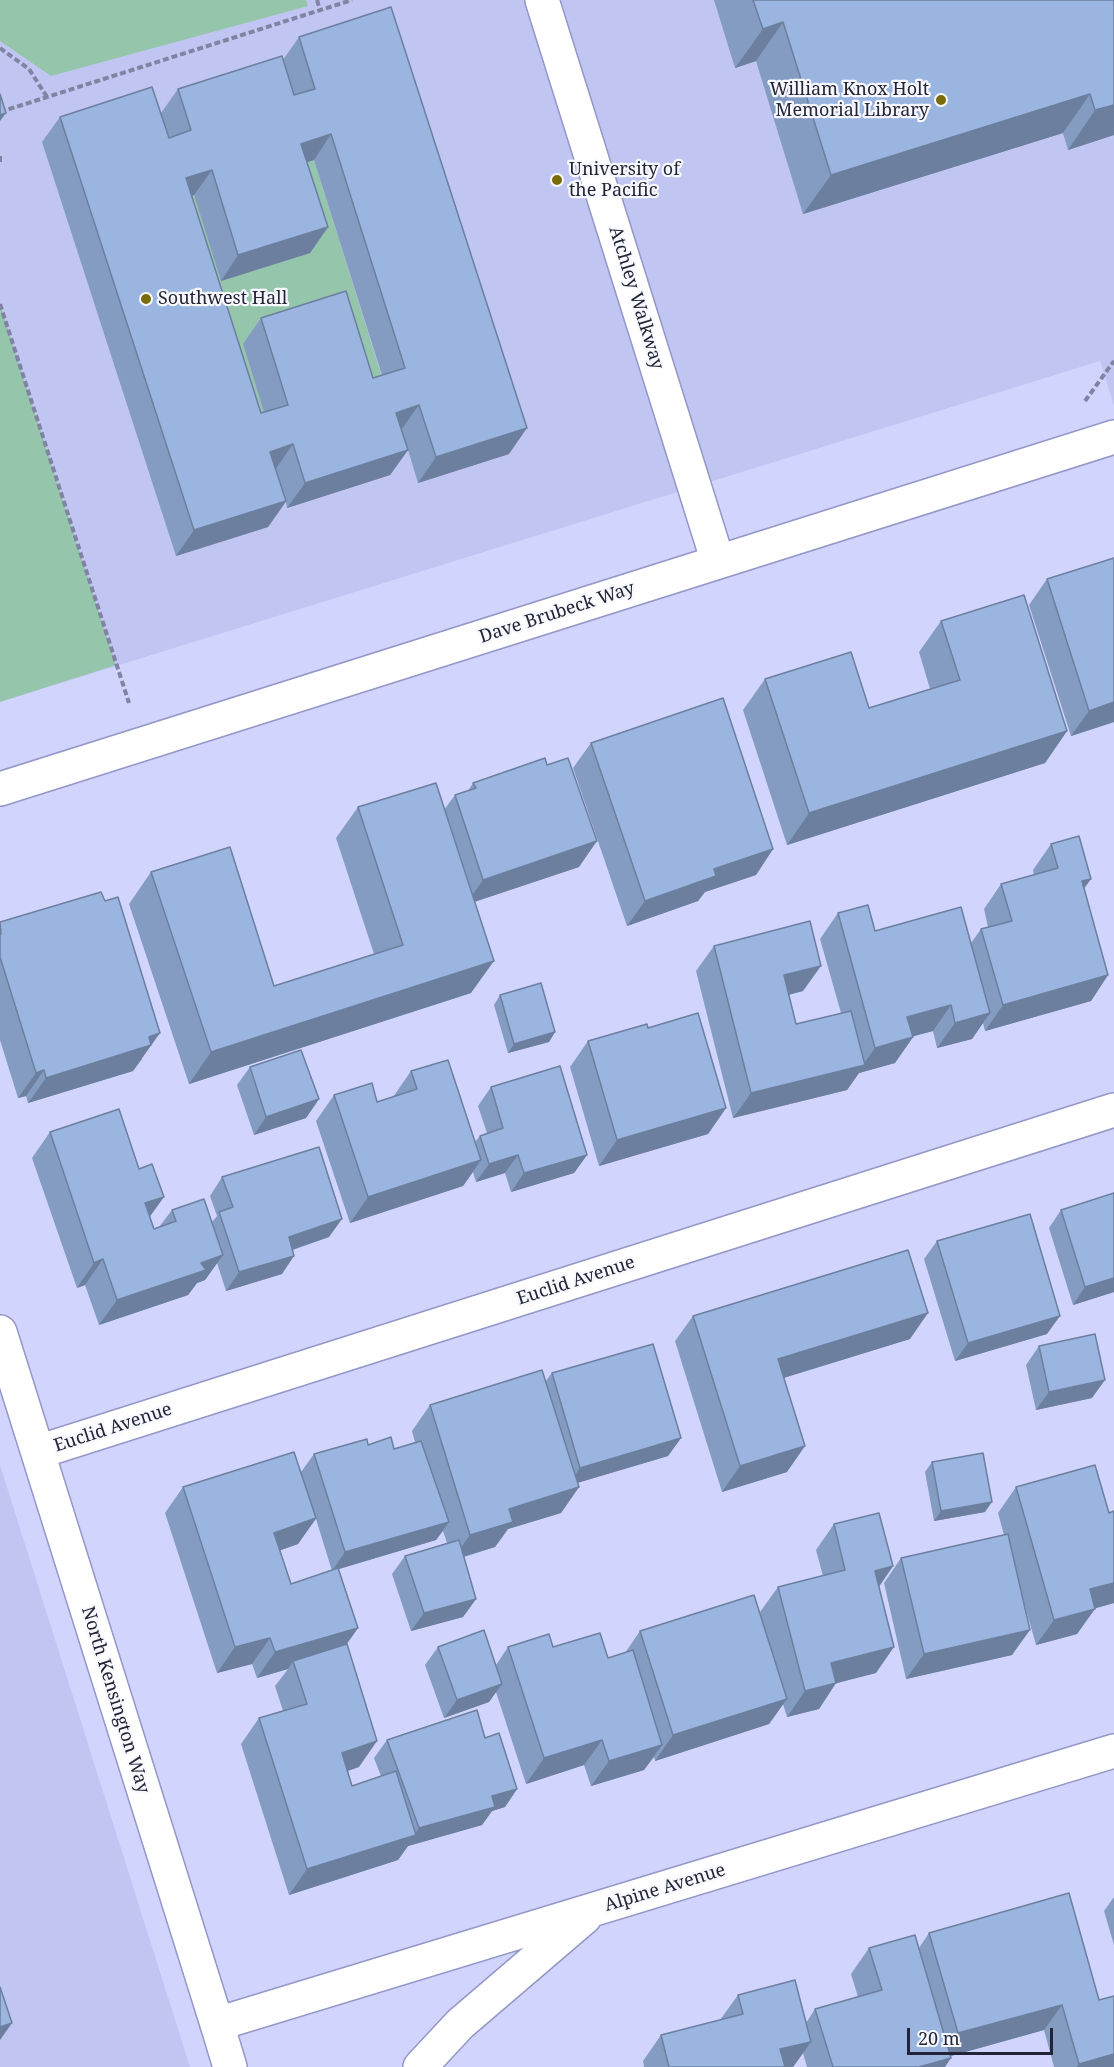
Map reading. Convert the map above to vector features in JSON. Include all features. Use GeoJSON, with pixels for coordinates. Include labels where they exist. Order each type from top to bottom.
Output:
{"type":"FeatureCollection","features":[{"type":"Feature","properties":{"kind":"street","name":"Atchley Walkway"},"geometry":{"type":"LineString","coordinates":[[542,0],[718,562]]}},
{"type":"Feature","properties":{"kind":"street","name":"Dave Brubeck Way"},"geometry":{"type":"LineString","coordinates":[[0,789],[1114,437]]}},
{"type":"Feature","properties":{"kind":"street","name":"Euclid Avenue"},"geometry":{"type":"LineString","coordinates":[[38,1452],[1114,1110]]}},
{"type":"Feature","properties":{"kind":"street","name":"North Kensington Way"},"geometry":{"type":"LineString","coordinates":[[0,1332],[230,2067]]}},
{"type":"Feature","properties":{"kind":"street","name":"Alpine Avenue"},"geometry":{"type":"LineString","coordinates":[[217,2024],[1114,1751]]}},
{"type":"Feature","properties":{"kind":"street"},"geometry":{"type":"LineString","coordinates":[[420,2067],[460,2024],[594,1909]]}},
{"type":"Feature","properties":{"kind":"path"},"geometry":{"type":"LineString","coordinates":[[317,0],[320,10]]}},
{"type":"Feature","properties":{"kind":"path"},"geometry":{"type":"LineString","coordinates":[[0,112],[352,0]]}},
{"type":"Feature","properties":{"kind":"path"},"geometry":{"type":"LineString","coordinates":[[0,48],[29,69],[47,97]]}},
{"type":"Feature","properties":{"kind":"path"},"geometry":{"type":"LineString","coordinates":[[0,156],[0,162]]}},
{"type":"Feature","properties":{"kind":"path"},"geometry":{"type":"LineString","coordinates":[[0,304],[142,744]]}},
{"type":"Feature","properties":{"kind":"shaded area","name":"University of the Pacific"},"geometry":{"type":"Polygon","coordinates":[[[0,0],[1114,0],[1114,406],[1100,361],[0,702],[0,0]]]}},
{"type":"Feature","properties":{"kind":"shaded area"},"geometry":{"type":"Polygon","coordinates":[[[0,1465],[190,2067],[0,2067],[0,1465]]]}},
{"type":"Feature","properties":{"kind":"green space"},"geometry":{"type":"Polygon","coordinates":[[[0,0],[306,0],[308,6],[51,76],[0,41],[0,0]]]}},
{"type":"Feature","properties":{"kind":"green space"},"geometry":{"type":"Polygon","coordinates":[[[314,160],[387,393],[243,343],[270,430],[243,438],[168,203],[314,160]]]}},
{"type":"Feature","properties":{"kind":"green space"},"geometry":{"type":"Polygon","coordinates":[[[0,304],[116,665],[0,702],[0,304]]]}},
{"type":"Feature","properties":{"kind":"building","name":"William Knox Holt Memorial Library"},"geometry":{"type":"Polygon","coordinates":[[[753,0],[1114,0],[1114,105],[1095,110],[1090,94],[831,175],[783,22],[763,29],[753,0]]]}},
{"type":"Feature","properties":{"kind":"building","name":"Southwest Hall"},"geometry":{"type":"Polygon","coordinates":[[[391,7],[527,428],[436,457],[419,405],[396,413],[408,450],[305,483],[293,444],[270,452],[286,501],[194,530],[60,117],[152,87],[169,138],[191,130],[178,89],[282,56],[294,95],[315,89],[299,37],[391,7]],[[331,134],[301,144],[328,227],[238,255],[212,170],[186,178],[261,413],[288,405],[261,318],[346,291],[373,378],[405,368],[331,134]]]}},
{"type":"Feature","properties":{"kind":"building"},"geometry":{"type":"Polygon","coordinates":[[[0,94],[6,113],[0,115],[0,94]]]}},
{"type":"Feature","properties":{"kind":"building"},"geometry":{"type":"Polygon","coordinates":[[[1114,558],[1114,702],[1089,711],[1047,579],[1114,558]]]}},
{"type":"Feature","properties":{"kind":"building"},"geometry":{"type":"Polygon","coordinates":[[[1024,595],[1067,731],[809,813],[765,679],[851,652],[869,708],[960,680],[941,621],[1024,595]]]}},
{"type":"Feature","properties":{"kind":"building"},"geometry":{"type":"Polygon","coordinates":[[[723,698],[773,849],[714,869],[716,876],[645,901],[591,743],[723,698]]]}},
{"type":"Feature","properties":{"kind":"building"},"geometry":{"type":"Polygon","coordinates":[[[545,758],[547,765],[568,758],[597,841],[483,880],[455,795],[476,788],[473,783],[545,758]]]}},
{"type":"Feature","properties":{"kind":"building"},"geometry":{"type":"Polygon","coordinates":[[[436,783],[494,961],[211,1052],[151,872],[230,847],[274,986],[403,945],[358,807],[436,783]]]}},
{"type":"Feature","properties":{"kind":"building"},"geometry":{"type":"Polygon","coordinates":[[[1079,836],[1091,879],[1082,881],[1108,975],[1003,1005],[981,929],[1012,921],[1001,884],[1058,868],[1051,844],[1079,836]]]}},
{"type":"Feature","properties":{"kind":"building"},"geometry":{"type":"Polygon","coordinates":[[[101,892],[105,901],[118,897],[160,1033],[149,1037],[151,1045],[46,1078],[44,1070],[36,1073],[0,957],[0,922],[101,892]]]}},
{"type":"Feature","properties":{"kind":"building"},"geometry":{"type":"Polygon","coordinates":[[[868,905],[875,931],[961,907],[990,1013],[955,1023],[951,1005],[907,1017],[913,1037],[875,1048],[838,913],[868,905]]]}},
{"type":"Feature","properties":{"kind":"building"},"geometry":{"type":"Polygon","coordinates":[[[810,921],[821,966],[784,975],[796,1024],[851,1011],[865,1065],[751,1093],[714,946],[810,921]]]}},
{"type":"Feature","properties":{"kind":"building"},"geometry":{"type":"Polygon","coordinates":[[[541,983],[555,1032],[514,1044],[500,995],[541,983]]]}},
{"type":"Feature","properties":{"kind":"building"},"geometry":{"type":"Polygon","coordinates":[[[698,1013],[726,1108],[617,1140],[588,1041],[647,1024],[648,1028],[698,1013]]]}},
{"type":"Feature","properties":{"kind":"building"},"geometry":{"type":"Polygon","coordinates":[[[301,1050],[319,1099],[266,1117],[250,1067],[301,1050]]]}},
{"type":"Feature","properties":{"kind":"building"},"geometry":{"type":"Polygon","coordinates":[[[448,1060],[481,1160],[368,1197],[334,1095],[372,1083],[377,1102],[417,1089],[411,1071],[448,1060]]]}},
{"type":"Feature","properties":{"kind":"building"},"geometry":{"type":"Polygon","coordinates":[[[560,1066],[587,1155],[524,1173],[518,1155],[489,1164],[480,1136],[503,1128],[491,1087],[560,1066]]]}},
{"type":"Feature","properties":{"kind":"building"},"geometry":{"type":"Polygon","coordinates":[[[119,1109],[139,1169],[152,1164],[164,1197],[145,1203],[154,1229],[176,1221],[172,1210],[204,1199],[223,1255],[201,1263],[206,1270],[117,1300],[103,1259],[94,1263],[50,1132],[119,1109]]]}},
{"type":"Feature","properties":{"kind":"building"},"geometry":{"type":"Polygon","coordinates":[[[319,1147],[342,1219],[289,1237],[294,1256],[239,1272],[219,1212],[233,1207],[222,1177],[319,1147]]]}},
{"type":"Feature","properties":{"kind":"building"},"geometry":{"type":"Polygon","coordinates":[[[1114,1193],[1114,1278],[1085,1287],[1061,1210],[1114,1193]]]}},
{"type":"Feature","properties":{"kind":"building"},"geometry":{"type":"Polygon","coordinates":[[[1030,1214],[1060,1316],[968,1343],[937,1241],[1030,1214]]]}},
{"type":"Feature","properties":{"kind":"building"},"geometry":{"type":"Polygon","coordinates":[[[908,1250],[928,1313],[778,1359],[805,1446],[740,1466],[693,1316],[908,1250]]]}},
{"type":"Feature","properties":{"kind":"building"},"geometry":{"type":"Polygon","coordinates":[[[1095,1334],[1105,1380],[1049,1392],[1039,1346],[1095,1334]]]}},
{"type":"Feature","properties":{"kind":"building"},"geometry":{"type":"Polygon","coordinates":[[[653,1344],[681,1438],[580,1468],[552,1373],[653,1344]]]}},
{"type":"Feature","properties":{"kind":"building"},"geometry":{"type":"Polygon","coordinates":[[[542,1370],[579,1487],[509,1509],[513,1522],[470,1535],[430,1405],[542,1370]]]}},
{"type":"Feature","properties":{"kind":"building"},"geometry":{"type":"Polygon","coordinates":[[[391,1437],[394,1449],[421,1441],[449,1522],[345,1552],[314,1454],[367,1439],[368,1445],[391,1437]]]}},
{"type":"Feature","properties":{"kind":"building"},"geometry":{"type":"Polygon","coordinates":[[[294,1452],[316,1518],[274,1533],[291,1584],[338,1568],[358,1628],[275,1652],[270,1638],[235,1647],[183,1487],[294,1452]]]}},
{"type":"Feature","properties":{"kind":"building"},"geometry":{"type":"Polygon","coordinates":[[[983,1453],[992,1502],[941,1511],[932,1462],[983,1453]]]}},
{"type":"Feature","properties":{"kind":"building"},"geometry":{"type":"Polygon","coordinates":[[[1095,1465],[1109,1513],[1114,1511],[1114,1583],[1090,1589],[1095,1609],[1054,1620],[1016,1487],[1095,1465]]]}},
{"type":"Feature","properties":{"kind":"building"},"geometry":{"type":"Polygon","coordinates":[[[879,1513],[893,1566],[875,1571],[894,1647],[831,1663],[836,1683],[805,1691],[778,1587],[845,1570],[834,1524],[879,1513]]]}},
{"type":"Feature","properties":{"kind":"building"},"geometry":{"type":"Polygon","coordinates":[[[1008,1534],[1030,1630],[924,1654],[901,1558],[1008,1534]]]}},
{"type":"Feature","properties":{"kind":"building"},"geometry":{"type":"Polygon","coordinates":[[[459,1540],[476,1599],[424,1613],[405,1556],[459,1540]]]}},
{"type":"Feature","properties":{"kind":"building"},"geometry":{"type":"Polygon","coordinates":[[[754,1595],[787,1699],[673,1735],[640,1631],[754,1595]]]}},
{"type":"Feature","properties":{"kind":"building"},"geometry":{"type":"Polygon","coordinates":[[[484,1630],[502,1684],[457,1700],[438,1647],[484,1630]]]}},
{"type":"Feature","properties":{"kind":"building"},"geometry":{"type":"Polygon","coordinates":[[[600,1633],[608,1658],[633,1650],[662,1745],[609,1761],[602,1740],[544,1758],[508,1647],[549,1634],[553,1647],[600,1633]]]}},
{"type":"Feature","properties":{"kind":"building"},"geometry":{"type":"Polygon","coordinates":[[[347,1644],[377,1741],[342,1753],[352,1786],[396,1771],[416,1835],[307,1869],[259,1718],[307,1704],[293,1661],[347,1644]]]}},
{"type":"Feature","properties":{"kind":"building"},"geometry":{"type":"Polygon","coordinates":[[[477,1710],[485,1738],[499,1733],[517,1789],[492,1796],[495,1807],[419,1828],[387,1740],[477,1710]]]}},
{"type":"Feature","properties":{"kind":"building"},"geometry":{"type":"Polygon","coordinates":[[[1069,1893],[1099,2000],[1114,1996],[1114,2054],[1079,2064],[1062,2005],[958,2033],[929,1933],[1069,1893]]]}},
{"type":"Feature","properties":{"kind":"building"},"geometry":{"type":"Polygon","coordinates":[[[915,1935],[951,2058],[919,2067],[833,2067],[815,2009],[882,1990],[869,1948],[915,1935]]]}},
{"type":"Feature","properties":{"kind":"building"},"geometry":{"type":"Polygon","coordinates":[[[795,1980],[811,2042],[780,2049],[785,2067],[669,2067],[661,2035],[743,2014],[738,1995],[795,1980]]]}},
{"type":"Feature","properties":{"kind":"building"},"geometry":{"type":"Polygon","coordinates":[[[0,1987],[12,2023],[0,2027],[0,1987]]]}},
{"type":"Feature","properties":{"kind":"place","name":"William Knox Holt Memorial Library"},"geometry":{"type":"Point","coordinates":[941,100]}},
{"type":"Feature","properties":{"kind":"place","name":"University of the Pacific"},"geometry":{"type":"Point","coordinates":[557,180]}},
{"type":"Feature","properties":{"kind":"place","name":"Southwest Hall"},"geometry":{"type":"Point","coordinates":[146,299]}}]}
